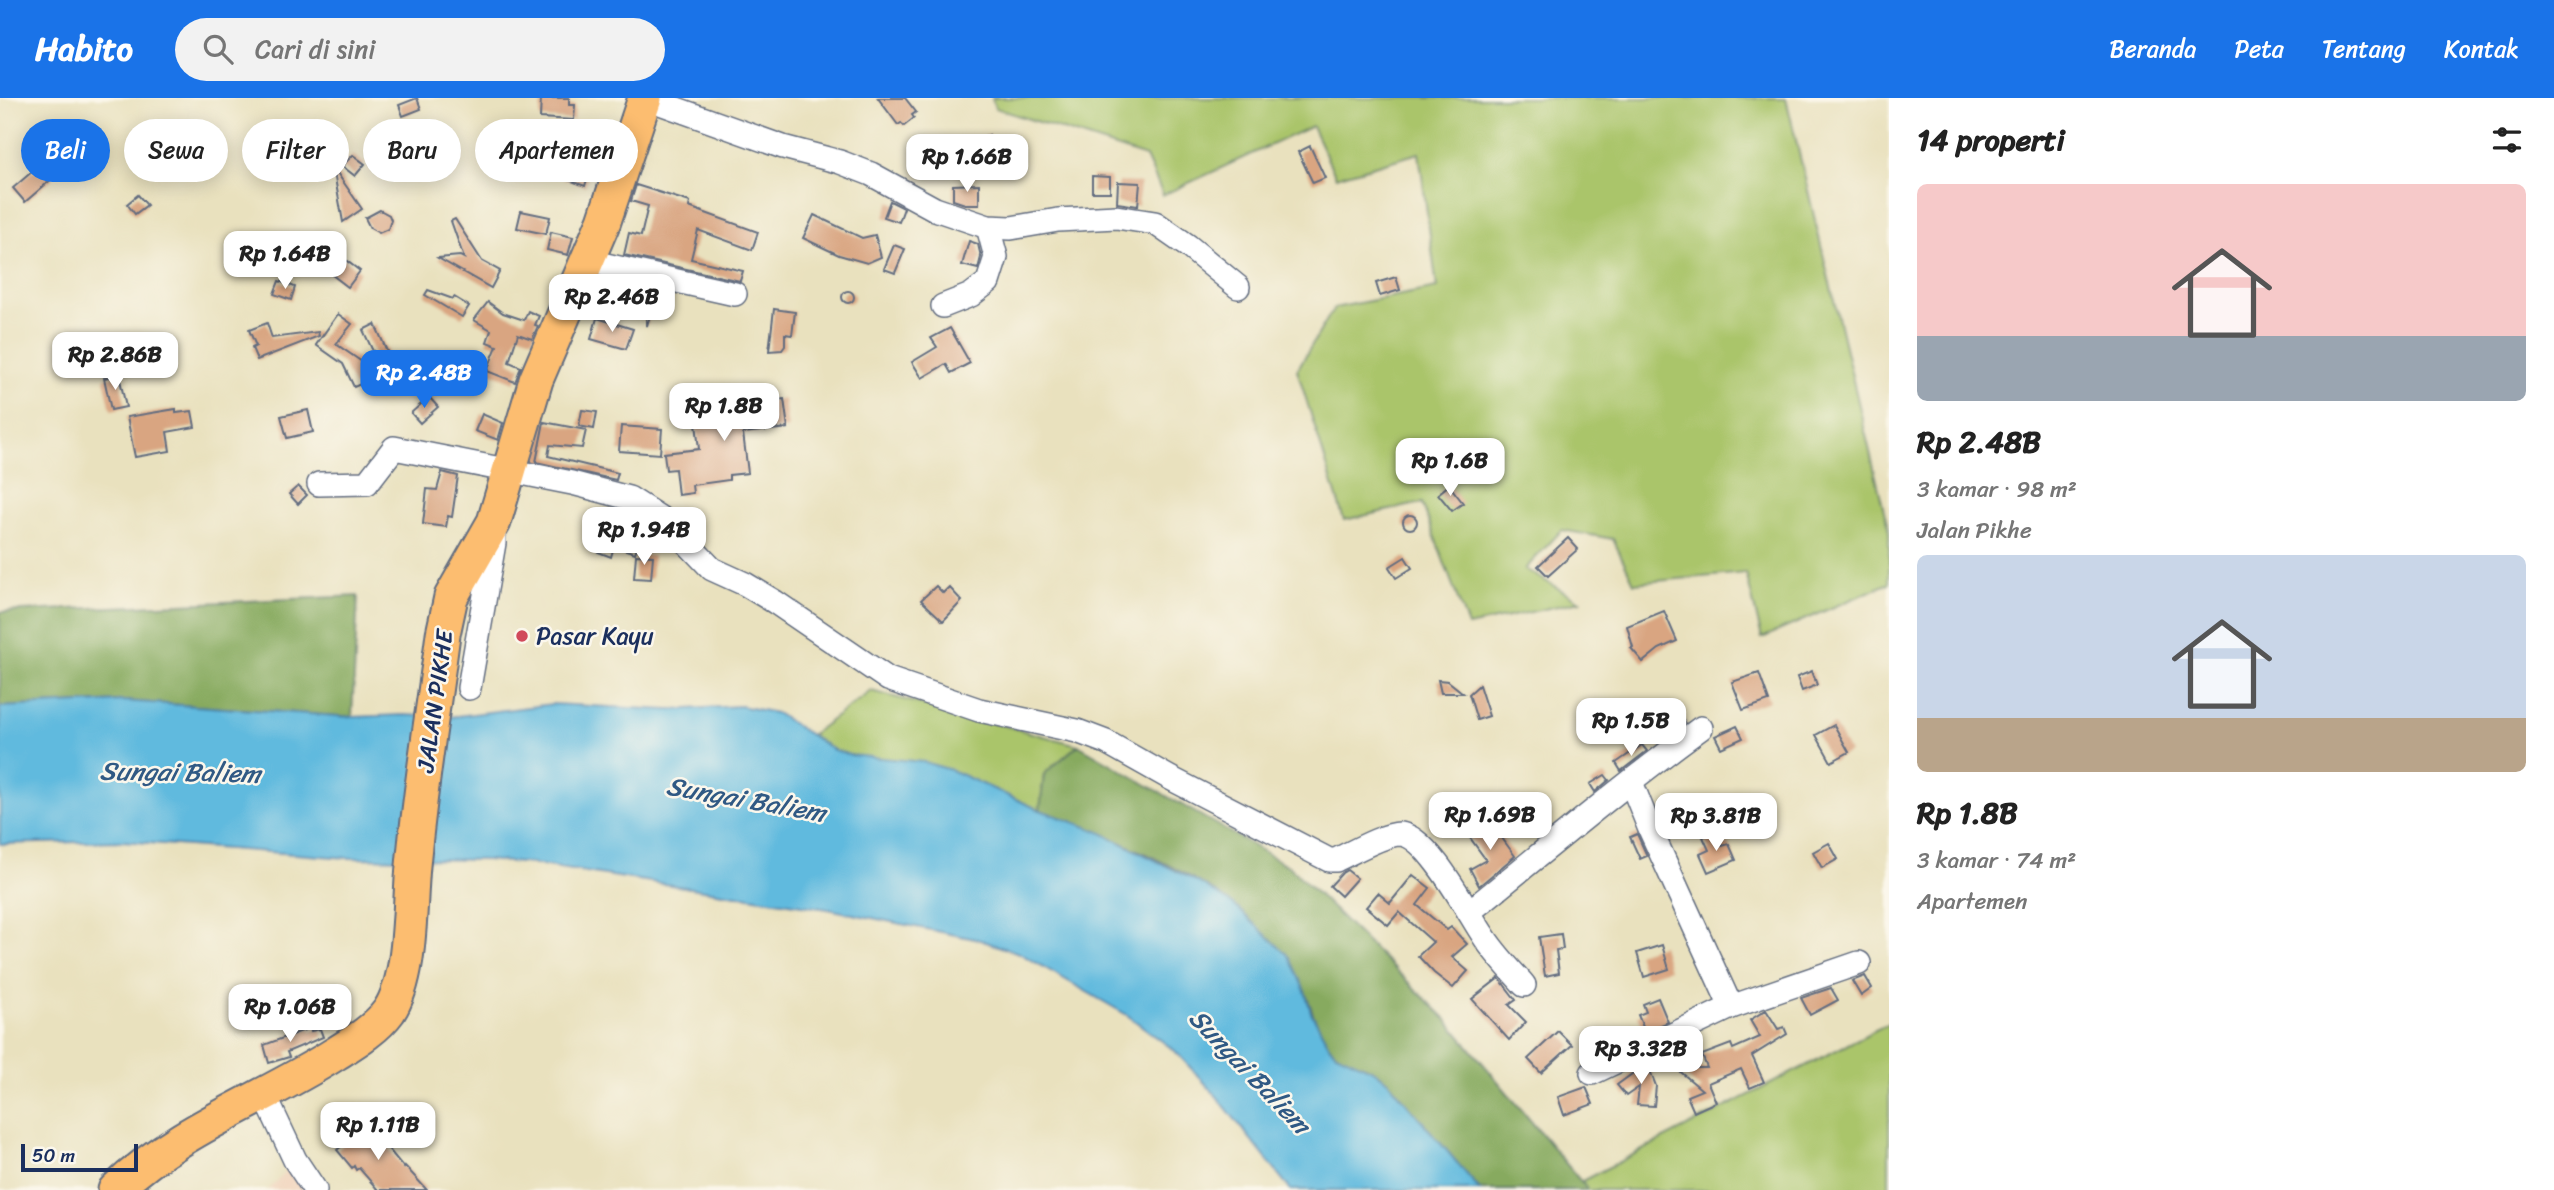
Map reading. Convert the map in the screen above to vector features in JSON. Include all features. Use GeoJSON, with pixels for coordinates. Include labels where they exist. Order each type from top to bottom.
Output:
{"type":"FeatureCollection","features":[{"type":"Feature","properties":{"kind":"highway","name":"JALAN PIKHE"},"geometry":{"type":"LineString","coordinates":[[115,1190],[133,1172],[221,1115],[335,1054],[372,1028],[389,1010],[399,986],[407,952],[413,865],[443,634],[451,597],[494,522],[536,380],[588,261],[646,98]]}},
{"type":"Feature","properties":{"kind":"street"},"geometry":{"type":"LineString","coordinates":[[646,98],[783,147],[840,162],[871,174],[935,209],[988,227],[1011,228],[1058,220],[1116,217],[1156,223],[1238,287]]}},
{"type":"Feature","properties":{"kind":"street"},"geometry":{"type":"LineString","coordinates":[[943,306],[971,295],[988,282],[996,257],[988,227]]}},
{"type":"Feature","properties":{"kind":"street"},"geometry":{"type":"LineString","coordinates":[[588,261],[735,294]]}},
{"type":"Feature","properties":{"kind":"street"},"geometry":{"type":"LineString","coordinates":[[319,484],[367,483],[394,447],[572,483],[629,498],[668,523],[712,569],[775,602],[888,679],[979,710],[1077,731],[1106,742],[1329,860],[1336,860],[1396,834],[1407,835],[1450,879],[1483,937],[1524,985]]}},
{"type":"Feature","properties":{"kind":"street"},"geometry":{"type":"LineString","coordinates":[[469,688],[494,543],[494,522]]}},
{"type":"Feature","properties":{"kind":"street"},"geometry":{"type":"LineString","coordinates":[[1469,912],[1604,802],[1701,728]]}},
{"type":"Feature","properties":{"kind":"street"},"geometry":{"type":"LineString","coordinates":[[1631,782],[1731,1007]]}},
{"type":"Feature","properties":{"kind":"street"},"geometry":{"type":"LineString","coordinates":[[1592,1073],[1731,1007],[1859,963]]}},
{"type":"Feature","properties":{"kind":"street"},"geometry":{"type":"LineString","coordinates":[[264,1094],[295,1160],[314,1190]]}},
{"type":"Feature","properties":{"kind":"shaded area"},"geometry":{"type":"Polygon","coordinates":[[[291,1166],[308,1190],[268,1190],[291,1166]]]}},
{"type":"Feature","properties":{"kind":"green space"},"geometry":{"type":"Polygon","coordinates":[[[992,98],[1786,98],[1889,532],[1889,583],[1762,638],[1746,573],[1634,583],[1613,539],[1562,530],[1525,569],[1580,601],[1468,626],[1422,503],[1344,520],[1297,370],[1334,308],[1437,288],[1419,153],[1336,177],[1312,126],[1163,195],[1146,157],[995,108],[992,98]]]}},
{"type":"Feature","properties":{"kind":"green space"},"geometry":{"type":"Polygon","coordinates":[[[358,596],[352,717],[123,701],[0,707],[0,612],[358,596]]]}},
{"type":"Feature","properties":{"kind":"green space"},"geometry":{"type":"Polygon","coordinates":[[[871,691],[1078,745],[1044,774],[1040,810],[951,770],[850,755],[834,750],[811,735],[871,691]]]}},
{"type":"Feature","properties":{"kind":"green space"},"geometry":{"type":"Polygon","coordinates":[[[1078,745],[1290,867],[1447,1020],[1588,1190],[1480,1190],[1389,1082],[1330,1047],[1297,979],[1255,925],[1234,906],[1210,889],[1154,858],[1040,810],[1044,774],[1078,745]]]}},
{"type":"Feature","properties":{"kind":"green space"},"geometry":{"type":"Polygon","coordinates":[[[1889,1023],[1889,1190],[1588,1190],[1582,1181],[1889,1023]]]}},
{"type":"Feature","properties":{"kind":"water","name":"Sungai Baliem"},"geometry":{"type":"Polygon","coordinates":[[[123,701],[352,717],[449,717],[552,704],[669,710],[740,706],[776,713],[834,750],[850,755],[924,762],[951,770],[1040,810],[1098,831],[1198,882],[1235,906],[1289,956],[1311,1012],[1330,1047],[1336,1053],[1375,1071],[1389,1082],[1480,1190],[1291,1190],[1214,1093],[1174,1050],[1127,1015],[1019,953],[980,940],[828,909],[533,864],[486,860],[348,858],[122,841],[0,844],[0,707],[123,701]]]}},
{"type":"Feature","properties":{"kind":"building"},"geometry":{"type":"Polygon","coordinates":[[[417,98],[421,109],[403,116],[399,105],[417,98]]]}},
{"type":"Feature","properties":{"kind":"building"},"geometry":{"type":"Polygon","coordinates":[[[541,98],[569,98],[569,105],[575,105],[574,119],[540,118],[541,98]]]}},
{"type":"Feature","properties":{"kind":"building"},"geometry":{"type":"Polygon","coordinates":[[[878,98],[905,98],[916,112],[912,115],[914,118],[904,126],[901,123],[898,125],[878,98]]]}},
{"type":"Feature","properties":{"kind":"building"},"geometry":{"type":"Polygon","coordinates":[[[989,135],[997,151],[981,159],[973,144],[989,135]]]}},
{"type":"Feature","properties":{"kind":"building"},"geometry":{"type":"Polygon","coordinates":[[[1310,146],[1325,178],[1313,183],[1298,152],[1310,146]]]}},
{"type":"Feature","properties":{"kind":"building"},"geometry":{"type":"Polygon","coordinates":[[[353,155],[363,162],[355,176],[349,171],[349,159],[353,155]]]}},
{"type":"Feature","properties":{"kind":"building"},"geometry":{"type":"Polygon","coordinates":[[[1092,176],[1110,177],[1110,192],[1092,192],[1092,176]]]}},
{"type":"Feature","properties":{"kind":"building"},"geometry":{"type":"Polygon","coordinates":[[[21,181],[48,182],[25,202],[13,188],[21,181]]]}},
{"type":"Feature","properties":{"kind":"building"},"geometry":{"type":"Polygon","coordinates":[[[336,182],[343,182],[362,209],[343,222],[336,182]]]}},
{"type":"Feature","properties":{"kind":"building"},"geometry":{"type":"Polygon","coordinates":[[[1118,182],[1140,183],[1138,206],[1117,203],[1118,182]]]}},
{"type":"Feature","properties":{"kind":"building"},"geometry":{"type":"Polygon","coordinates":[[[979,184],[979,204],[965,204],[953,200],[953,185],[979,184]]]}},
{"type":"Feature","properties":{"kind":"building"},"geometry":{"type":"Polygon","coordinates":[[[636,185],[690,202],[689,207],[758,232],[752,250],[698,230],[691,259],[743,271],[740,281],[624,255],[629,233],[641,236],[648,206],[631,201],[636,185]]]}},
{"type":"Feature","properties":{"kind":"building"},"geometry":{"type":"Polygon","coordinates":[[[138,195],[147,205],[135,214],[127,204],[138,195]]]}},
{"type":"Feature","properties":{"kind":"building"},"geometry":{"type":"Polygon","coordinates":[[[890,201],[904,208],[899,222],[884,217],[890,201]]]}},
{"type":"Feature","properties":{"kind":"building"},"geometry":{"type":"Polygon","coordinates":[[[380,210],[389,215],[391,220],[388,229],[379,233],[370,228],[365,218],[380,210]]]}},
{"type":"Feature","properties":{"kind":"building"},"geometry":{"type":"Polygon","coordinates":[[[521,211],[550,217],[546,234],[517,228],[521,211]]]}},
{"type":"Feature","properties":{"kind":"building"},"geometry":{"type":"Polygon","coordinates":[[[814,215],[862,238],[875,235],[881,257],[867,263],[839,255],[803,238],[814,215]]]}},
{"type":"Feature","properties":{"kind":"building"},"geometry":{"type":"Polygon","coordinates":[[[455,219],[482,261],[500,271],[491,288],[438,258],[464,258],[451,221],[455,219]]]}},
{"type":"Feature","properties":{"kind":"building"},"geometry":{"type":"Polygon","coordinates":[[[551,232],[573,237],[568,255],[547,250],[551,232]]]}},
{"type":"Feature","properties":{"kind":"building"},"geometry":{"type":"Polygon","coordinates":[[[969,241],[978,244],[981,257],[978,269],[962,265],[969,241]]]}},
{"type":"Feature","properties":{"kind":"building"},"geometry":{"type":"Polygon","coordinates":[[[894,245],[905,249],[895,273],[884,269],[894,245]]]}},
{"type":"Feature","properties":{"kind":"building"},"geometry":{"type":"Polygon","coordinates":[[[268,256],[273,258],[273,268],[268,270],[263,268],[261,263],[263,258],[268,256]]]}},
{"type":"Feature","properties":{"kind":"building"},"geometry":{"type":"Polygon","coordinates":[[[343,258],[360,271],[348,287],[331,274],[343,258]]]}},
{"type":"Feature","properties":{"kind":"building"},"geometry":{"type":"Polygon","coordinates":[[[1396,277],[1400,290],[1380,296],[1376,283],[1396,277]]]}},
{"type":"Feature","properties":{"kind":"building"},"geometry":{"type":"Polygon","coordinates":[[[605,279],[657,291],[647,326],[643,295],[640,305],[601,294],[605,279]]]}},
{"type":"Feature","properties":{"kind":"building"},"geometry":{"type":"Polygon","coordinates":[[[279,281],[295,287],[291,300],[274,294],[279,281]]]}},
{"type":"Feature","properties":{"kind":"building"},"geometry":{"type":"Polygon","coordinates":[[[428,290],[453,299],[454,297],[469,306],[462,317],[425,295],[428,290]]]}},
{"type":"Feature","properties":{"kind":"building"},"geometry":{"type":"Polygon","coordinates":[[[848,291],[854,297],[848,303],[842,297],[848,291]]]}},
{"type":"Feature","properties":{"kind":"building"},"geometry":{"type":"Polygon","coordinates":[[[488,302],[503,313],[524,320],[528,311],[539,316],[532,339],[518,334],[509,362],[521,367],[515,382],[487,371],[497,346],[487,342],[491,330],[474,320],[488,302]]]}},
{"type":"Feature","properties":{"kind":"building"},"geometry":{"type":"Polygon","coordinates":[[[774,309],[795,312],[792,335],[785,334],[785,346],[782,350],[769,351],[774,309]]]}},
{"type":"Feature","properties":{"kind":"building"},"geometry":{"type":"Polygon","coordinates":[[[338,314],[352,324],[336,344],[381,375],[354,387],[343,364],[316,345],[338,314]]]}},
{"type":"Feature","properties":{"kind":"building"},"geometry":{"type":"Polygon","coordinates":[[[597,318],[633,329],[626,349],[591,339],[597,318]]]}},
{"type":"Feature","properties":{"kind":"building"},"geometry":{"type":"Polygon","coordinates":[[[267,323],[272,338],[318,332],[319,336],[257,360],[252,348],[256,346],[249,330],[267,323]]]}},
{"type":"Feature","properties":{"kind":"building"},"geometry":{"type":"Polygon","coordinates":[[[375,324],[397,374],[386,379],[363,330],[375,324]]]}},
{"type":"Feature","properties":{"kind":"building"},"geometry":{"type":"Polygon","coordinates":[[[950,328],[970,363],[951,373],[946,364],[922,378],[912,362],[937,347],[931,338],[950,328]]]}},
{"type":"Feature","properties":{"kind":"building"},"geometry":{"type":"Polygon","coordinates":[[[119,375],[126,407],[111,410],[104,378],[119,375]]]}},
{"type":"Feature","properties":{"kind":"building"},"geometry":{"type":"Polygon","coordinates":[[[429,397],[438,407],[420,423],[411,413],[429,397]]]}},
{"type":"Feature","properties":{"kind":"building"},"geometry":{"type":"Polygon","coordinates":[[[784,399],[788,428],[743,433],[748,473],[729,475],[729,480],[692,485],[693,493],[678,495],[675,469],[666,470],[664,453],[699,449],[695,415],[724,411],[724,406],[784,399]]]}},
{"type":"Feature","properties":{"kind":"building"},"geometry":{"type":"Polygon","coordinates":[[[176,409],[176,413],[192,411],[195,427],[167,432],[170,451],[135,457],[127,417],[176,409]]]}},
{"type":"Feature","properties":{"kind":"building"},"geometry":{"type":"Polygon","coordinates":[[[308,410],[313,432],[287,438],[281,416],[308,410]]]}},
{"type":"Feature","properties":{"kind":"building"},"geometry":{"type":"Polygon","coordinates":[[[582,410],[597,412],[594,429],[579,426],[582,410]]]}},
{"type":"Feature","properties":{"kind":"building"},"geometry":{"type":"Polygon","coordinates":[[[482,414],[503,423],[498,440],[475,431],[482,414]]]}},
{"type":"Feature","properties":{"kind":"building"},"geometry":{"type":"Polygon","coordinates":[[[544,422],[586,430],[582,448],[550,445],[548,456],[618,473],[616,480],[536,462],[544,422]]]}},
{"type":"Feature","properties":{"kind":"building"},"geometry":{"type":"Polygon","coordinates":[[[621,426],[662,429],[660,454],[619,451],[621,426]]]}},
{"type":"Feature","properties":{"kind":"building"},"geometry":{"type":"Polygon","coordinates":[[[442,472],[458,476],[452,517],[448,516],[446,527],[423,524],[427,489],[437,490],[442,472]]]}},
{"type":"Feature","properties":{"kind":"building"},"geometry":{"type":"Polygon","coordinates":[[[1449,485],[1463,503],[1452,511],[1438,494],[1449,485]]]}},
{"type":"Feature","properties":{"kind":"building"},"geometry":{"type":"Polygon","coordinates":[[[298,486],[307,495],[298,504],[289,494],[298,486]]]}},
{"type":"Feature","properties":{"kind":"building"},"geometry":{"type":"Polygon","coordinates":[[[1410,515],[1415,517],[1415,527],[1410,529],[1405,527],[1403,522],[1405,517],[1410,515]]]}},
{"type":"Feature","properties":{"kind":"building"},"geometry":{"type":"Polygon","coordinates":[[[607,524],[641,535],[635,553],[614,546],[611,557],[598,552],[607,524]]]}},
{"type":"Feature","properties":{"kind":"building"},"geometry":{"type":"Polygon","coordinates":[[[1568,538],[1578,549],[1548,576],[1538,566],[1568,538]]]}},
{"type":"Feature","properties":{"kind":"building"},"geometry":{"type":"Polygon","coordinates":[[[636,555],[653,556],[651,579],[634,578],[636,555]]]}},
{"type":"Feature","properties":{"kind":"building"},"geometry":{"type":"Polygon","coordinates":[[[1405,557],[1412,568],[1396,578],[1389,567],[1405,557]]]}},
{"type":"Feature","properties":{"kind":"building"},"geometry":{"type":"Polygon","coordinates":[[[936,586],[943,593],[949,587],[962,601],[943,621],[921,600],[936,586]]]}},
{"type":"Feature","properties":{"kind":"building"},"geometry":{"type":"Polygon","coordinates":[[[1664,611],[1677,641],[1659,649],[1643,662],[1631,648],[1633,647],[1627,626],[1664,611]]]}},
{"type":"Feature","properties":{"kind":"building"},"geometry":{"type":"Polygon","coordinates":[[[1812,671],[1817,685],[1802,691],[1797,677],[1812,671]]]}},
{"type":"Feature","properties":{"kind":"building"},"geometry":{"type":"Polygon","coordinates":[[[1759,673],[1769,701],[1743,710],[1732,682],[1759,673]]]}},
{"type":"Feature","properties":{"kind":"building"},"geometry":{"type":"Polygon","coordinates":[[[1438,680],[1448,681],[1463,693],[1441,693],[1438,680]]]}},
{"type":"Feature","properties":{"kind":"building"},"geometry":{"type":"Polygon","coordinates":[[[1479,685],[1489,716],[1477,720],[1469,694],[1479,685]]]}},
{"type":"Feature","properties":{"kind":"building"},"geometry":{"type":"Polygon","coordinates":[[[1675,706],[1685,722],[1674,731],[1669,731],[1660,715],[1675,706]]]}},
{"type":"Feature","properties":{"kind":"building"},"geometry":{"type":"Polygon","coordinates":[[[1834,725],[1849,752],[1831,762],[1816,735],[1834,725]]]}},
{"type":"Feature","properties":{"kind":"building"},"geometry":{"type":"Polygon","coordinates":[[[1737,726],[1743,738],[1721,748],[1715,736],[1737,726]]]}},
{"type":"Feature","properties":{"kind":"building"},"geometry":{"type":"Polygon","coordinates":[[[1642,745],[1647,751],[1621,771],[1616,763],[1642,745]]]}},
{"type":"Feature","properties":{"kind":"building"},"geometry":{"type":"Polygon","coordinates":[[[1605,775],[1609,780],[1595,792],[1590,784],[1605,775]]]}},
{"type":"Feature","properties":{"kind":"building"},"geometry":{"type":"Polygon","coordinates":[[[1489,820],[1515,856],[1479,886],[1470,869],[1486,860],[1468,835],[1489,820]]]}},
{"type":"Feature","properties":{"kind":"building"},"geometry":{"type":"Polygon","coordinates":[[[1714,831],[1722,846],[1729,844],[1736,860],[1708,872],[1700,854],[1709,850],[1703,837],[1714,831]]]}},
{"type":"Feature","properties":{"kind":"building"},"geometry":{"type":"Polygon","coordinates":[[[1637,834],[1647,856],[1640,859],[1630,837],[1637,834]]]}},
{"type":"Feature","properties":{"kind":"building"},"geometry":{"type":"Polygon","coordinates":[[[1829,843],[1838,859],[1822,868],[1813,852],[1829,843]]]}},
{"type":"Feature","properties":{"kind":"building"},"geometry":{"type":"Polygon","coordinates":[[[1347,870],[1357,878],[1341,896],[1330,886],[1347,870]]]}},
{"type":"Feature","properties":{"kind":"building"},"geometry":{"type":"Polygon","coordinates":[[[1413,875],[1430,888],[1417,905],[1447,930],[1451,927],[1467,944],[1452,957],[1468,971],[1453,988],[1418,956],[1433,942],[1399,912],[1388,925],[1366,907],[1378,893],[1390,903],[1413,875]]]}},
{"type":"Feature","properties":{"kind":"building"},"geometry":{"type":"Polygon","coordinates":[[[1561,934],[1563,949],[1556,950],[1559,973],[1545,976],[1539,937],[1561,934]]]}},
{"type":"Feature","properties":{"kind":"building"},"geometry":{"type":"Polygon","coordinates":[[[1662,945],[1669,969],[1644,977],[1637,953],[1662,945]]]}},
{"type":"Feature","properties":{"kind":"building"},"geometry":{"type":"Polygon","coordinates":[[[1865,976],[1872,988],[1861,996],[1852,981],[1865,976]]]}},
{"type":"Feature","properties":{"kind":"building"},"geometry":{"type":"Polygon","coordinates":[[[1499,978],[1516,1000],[1509,1005],[1526,1022],[1509,1040],[1472,999],[1499,978]]]}},
{"type":"Feature","properties":{"kind":"building"},"geometry":{"type":"Polygon","coordinates":[[[1831,988],[1838,1000],[1810,1015],[1801,998],[1831,988]]]}},
{"type":"Feature","properties":{"kind":"building"},"geometry":{"type":"Polygon","coordinates":[[[1658,998],[1668,1022],[1645,1032],[1638,1015],[1646,1012],[1643,1004],[1658,998]]]}},
{"type":"Feature","properties":{"kind":"building"},"geometry":{"type":"Polygon","coordinates":[[[1766,1010],[1778,1029],[1784,1027],[1787,1034],[1752,1056],[1764,1082],[1750,1088],[1741,1069],[1708,1083],[1716,1102],[1694,1112],[1687,1096],[1702,1090],[1676,1068],[1707,1068],[1702,1055],[1731,1044],[1733,1049],[1760,1037],[1750,1020],[1766,1010]]]}},
{"type":"Feature","properties":{"kind":"building"},"geometry":{"type":"Polygon","coordinates":[[[310,1028],[311,1031],[320,1029],[323,1037],[287,1052],[289,1057],[269,1063],[264,1045],[310,1028]]]}},
{"type":"Feature","properties":{"kind":"building"},"geometry":{"type":"Polygon","coordinates":[[[1558,1031],[1572,1045],[1541,1073],[1528,1059],[1558,1031]]]}},
{"type":"Feature","properties":{"kind":"building"},"geometry":{"type":"Polygon","coordinates":[[[1647,1063],[1656,1086],[1654,1106],[1637,1105],[1639,1087],[1626,1096],[1617,1085],[1647,1063]]]}},
{"type":"Feature","properties":{"kind":"building"},"geometry":{"type":"Polygon","coordinates":[[[1586,1087],[1593,1104],[1564,1115],[1558,1097],[1586,1087]]]}},
{"type":"Feature","properties":{"kind":"building"},"geometry":{"type":"Polygon","coordinates":[[[368,1124],[404,1168],[405,1166],[427,1190],[378,1190],[359,1168],[352,1168],[337,1150],[368,1124]]]}},
{"type":"Feature","properties":{"kind":"place","name":"Pasar Kayu"},"geometry":{"type":"Point","coordinates":[522,636]}}]}
